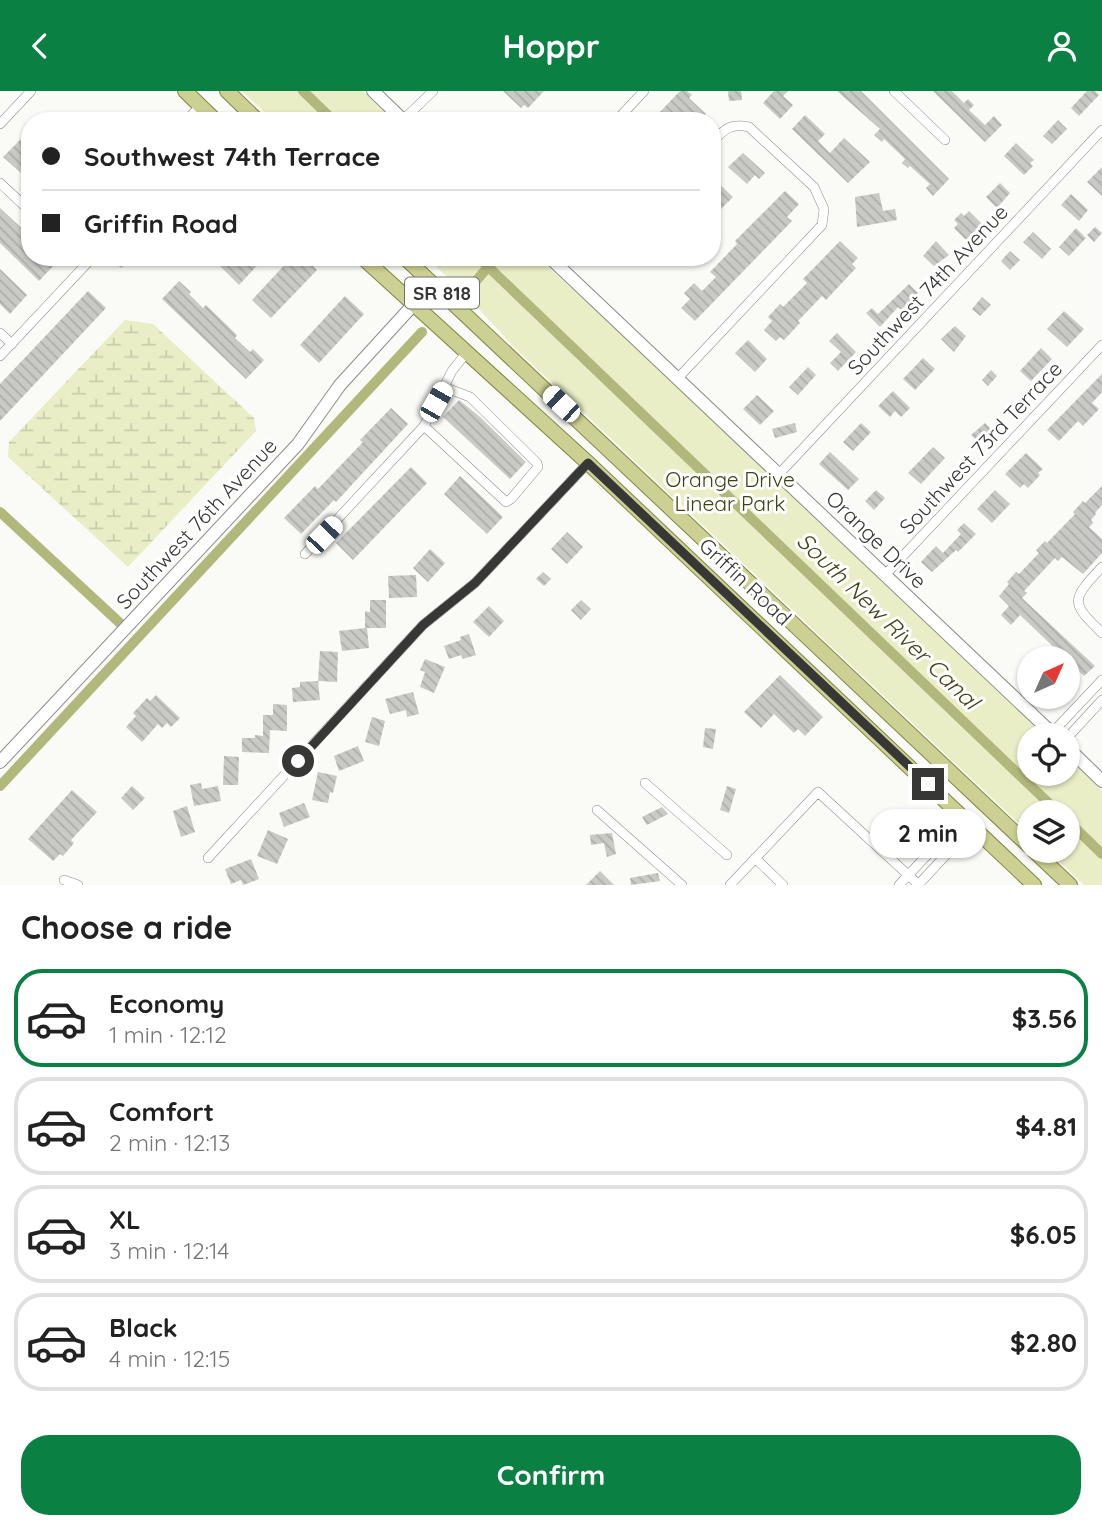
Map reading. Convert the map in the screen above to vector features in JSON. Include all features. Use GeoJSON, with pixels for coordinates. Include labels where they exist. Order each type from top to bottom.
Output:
{"type":"FeatureCollection","features":[{"type":"Feature","properties":{"kind":"main road"},"geometry":{"type":"LineString","coordinates":[[184,91],[206,112]]}},
{"type":"Feature","properties":{"kind":"main road"},"geometry":{"type":"LineString","coordinates":[[226,91],[248,112]]}},
{"type":"Feature","properties":{"kind":"main road","name":"Griffin Road"},"geometry":{"type":"LineString","coordinates":[[372,266],[564,440],[1034,885]]}},
{"type":"Feature","properties":{"kind":"main road","name":"Griffin Road"},"geometry":{"type":"LineString","coordinates":[[414,266],[1017,835]]}},
{"type":"Feature","properties":{"kind":"main road"},"geometry":{"type":"LineString","coordinates":[[564,440],[584,442],[595,436]]}},
{"type":"Feature","properties":{"kind":"main road"},"geometry":{"type":"LineString","coordinates":[[588,463],[602,460],[626,465]]}},
{"type":"Feature","properties":{"kind":"main road"},"geometry":{"type":"LineString","coordinates":[[1047,863],[1070,885]]}},
{"type":"Feature","properties":{"kind":"street"},"geometry":{"type":"LineString","coordinates":[[0,124],[31,91]]}},
{"type":"Feature","properties":{"kind":"street"},"geometry":{"type":"LineString","coordinates":[[373,91],[395,112]]}},
{"type":"Feature","properties":{"kind":"street"},"geometry":{"type":"LineString","coordinates":[[412,112],[433,91]]}},
{"type":"Feature","properties":{"kind":"street"},"geometry":{"type":"LineString","coordinates":[[624,112],[644,91]]}},
{"type":"Feature","properties":{"kind":"street"},"geometry":{"type":"LineString","coordinates":[[894,91],[946,140]]}},
{"type":"Feature","properties":{"kind":"street"},"geometry":{"type":"LineString","coordinates":[[194,112],[200,106]]}},
{"type":"Feature","properties":{"kind":"street"},"geometry":{"type":"LineString","coordinates":[[678,378],[822,225],[824,209],[814,187],[749,127],[736,124],[721,132]]}},
{"type":"Feature","properties":{"kind":"street","name":"Southwest 74th Avenue"},"geometry":{"type":"LineString","coordinates":[[779,474],[1102,130]]}},
{"type":"Feature","properties":{"kind":"street"},"geometry":{"type":"LineString","coordinates":[[0,183],[21,203]]}},
{"type":"Feature","properties":{"kind":"street"},"geometry":{"type":"LineString","coordinates":[[0,356],[82,266]]}},
{"type":"Feature","properties":{"kind":"street","name":"Orange Drive"},"geometry":{"type":"LineString","coordinates":[[559,266],[1041,723]]}},
{"type":"Feature","properties":{"kind":"street","name":"Southwest 76th Avenue"},"geometry":{"type":"LineString","coordinates":[[0,762],[298,445],[340,384],[414,304]]}},
{"type":"Feature","properties":{"kind":"street"},"geometry":{"type":"LineString","coordinates":[[0,333],[12,344]]}},
{"type":"Feature","properties":{"kind":"street","name":"Southwest 73rd Terrace"},"geometry":{"type":"LineString","coordinates":[[885,575],[1102,345]]}},
{"type":"Feature","properties":{"kind":"street"},"geometry":{"type":"LineString","coordinates":[[305,554],[424,426],[452,371],[467,352]]}},
{"type":"Feature","properties":{"kind":"street"},"geometry":{"type":"LineString","coordinates":[[424,426],[506,502],[538,467],[470,397],[444,387]]}},
{"type":"Feature","properties":{"kind":"street"},"geometry":{"type":"LineString","coordinates":[[208,858],[423,625],[475,583],[588,463]]}},
{"type":"Feature","properties":{"kind":"street"},"geometry":{"type":"LineString","coordinates":[[1102,566],[1081,591],[1077,603],[1079,611],[1102,633]]}},
{"type":"Feature","properties":{"kind":"street"},"geometry":{"type":"LineString","coordinates":[[1063,723],[1102,680]]}},
{"type":"Feature","properties":{"kind":"street"},"geometry":{"type":"LineString","coordinates":[[1080,724],[1102,700]]}},
{"type":"Feature","properties":{"kind":"street"},"geometry":{"type":"LineString","coordinates":[[1080,760],[1102,781]]}},
{"type":"Feature","properties":{"kind":"street"},"geometry":{"type":"LineString","coordinates":[[645,783],[727,855]]}},
{"type":"Feature","properties":{"kind":"street"},"geometry":{"type":"LineString","coordinates":[[730,885],[818,792],[918,885],[968,822]]}},
{"type":"Feature","properties":{"kind":"street"},"geometry":{"type":"LineString","coordinates":[[597,810],[682,885]]}},
{"type":"Feature","properties":{"kind":"street"},"geometry":{"type":"LineString","coordinates":[[900,885],[968,822]]}},
{"type":"Feature","properties":{"kind":"street"},"geometry":{"type":"LineString","coordinates":[[755,858],[783,885]]}},
{"type":"Feature","properties":{"kind":"street"},"geometry":{"type":"LineString","coordinates":[[64,880],[78,885]]}},
{"type":"Feature","properties":{"kind":"green space"},"geometry":{"type":"Polygon","coordinates":[[[242,91],[363,91],[384,112],[264,112],[242,91]]]}},
{"type":"Feature","properties":{"kind":"green space","name":"Orange Drive Linear Park"},"geometry":{"type":"Polygon","coordinates":[[[435,266],[547,266],[635,346],[1031,723],[1017,723],[1017,786],[1080,786],[1080,770],[1102,791],[1102,885],[1084,885],[1061,863],[1080,863],[1080,800],[1017,800],[1017,822],[514,347],[435,266]]]}},
{"type":"Feature","properties":{"kind":"green space"},"geometry":{"type":"Polygon","coordinates":[[[125,320],[153,324],[254,418],[256,431],[128,567],[8,457],[9,442],[125,320]]]}},
{"type":"Feature","properties":{"kind":"building"},"geometry":{"type":"Polygon","coordinates":[[[503,91],[544,91],[528,108],[524,105],[521,108],[503,91]]]}},
{"type":"Feature","properties":{"kind":"building"},"geometry":{"type":"Polygon","coordinates":[[[680,91],[687,91],[692,95],[689,98],[704,112],[660,112],[680,91]]]}},
{"type":"Feature","properties":{"kind":"building"},"geometry":{"type":"Polygon","coordinates":[[[728,91],[741,91],[742,100],[729,101],[728,91]]]}},
{"type":"Feature","properties":{"kind":"building"},"geometry":{"type":"Polygon","coordinates":[[[774,91],[788,91],[783,96],[793,105],[780,119],[763,103],[774,91]]]}},
{"type":"Feature","properties":{"kind":"building"},"geometry":{"type":"Polygon","coordinates":[[[837,91],[861,91],[949,179],[933,196],[926,188],[930,184],[910,166],[908,168],[902,163],[905,159],[884,139],[882,142],[874,135],[880,129],[837,91]]]}},
{"type":"Feature","properties":{"kind":"building"},"geometry":{"type":"Polygon","coordinates":[[[933,91],[952,91],[964,103],[968,99],[974,105],[969,110],[985,125],[994,116],[1002,125],[985,142],[933,91]]]}},
{"type":"Feature","properties":{"kind":"building"},"geometry":{"type":"Polygon","coordinates":[[[1087,91],[1095,91],[1099,95],[1079,116],[1071,108],[1087,91]]]}},
{"type":"Feature","properties":{"kind":"building"},"geometry":{"type":"Polygon","coordinates":[[[805,115],[825,134],[818,141],[830,153],[844,138],[870,162],[848,183],[792,129],[805,115]]]}},
{"type":"Feature","properties":{"kind":"building"},"geometry":{"type":"Polygon","coordinates":[[[1058,120],[1067,129],[1052,144],[1043,136],[1058,120]]]}},
{"type":"Feature","properties":{"kind":"building"},"geometry":{"type":"Polygon","coordinates":[[[21,139],[21,173],[3,157],[21,139]]]}},
{"type":"Feature","properties":{"kind":"building"},"geometry":{"type":"Polygon","coordinates":[[[1016,143],[1034,160],[1030,163],[1033,166],[1024,175],[1004,156],[1016,143]]]}},
{"type":"Feature","properties":{"kind":"building"},"geometry":{"type":"Polygon","coordinates":[[[743,153],[765,173],[759,179],[755,175],[747,184],[728,167],[743,153]]]}},
{"type":"Feature","properties":{"kind":"building"},"geometry":{"type":"Polygon","coordinates":[[[1102,167],[1102,196],[1087,182],[1102,167]]]}},
{"type":"Feature","properties":{"kind":"building"},"geometry":{"type":"Polygon","coordinates":[[[1000,183],[1010,193],[997,208],[986,197],[1000,183]]]}},
{"type":"Feature","properties":{"kind":"building"},"geometry":{"type":"Polygon","coordinates":[[[721,186],[733,197],[721,209],[721,186]]]}},
{"type":"Feature","properties":{"kind":"building"},"geometry":{"type":"Polygon","coordinates":[[[785,191],[799,204],[787,217],[792,221],[695,321],[681,308],[690,299],[684,293],[694,283],[702,291],[716,277],[710,272],[716,266],[721,266],[721,261],[737,244],[735,241],[785,191]]]}},
{"type":"Feature","properties":{"kind":"building"},"geometry":{"type":"Polygon","coordinates":[[[879,193],[883,211],[895,209],[897,220],[857,227],[855,197],[879,193]]]}},
{"type":"Feature","properties":{"kind":"building"},"geometry":{"type":"Polygon","coordinates":[[[1071,194],[1088,210],[1079,221],[1061,205],[1071,194]]]}},
{"type":"Feature","properties":{"kind":"building"},"geometry":{"type":"Polygon","coordinates":[[[0,208],[21,228],[21,263],[0,243],[0,208]]]}},
{"type":"Feature","properties":{"kind":"building"},"geometry":{"type":"Polygon","coordinates":[[[969,211],[982,224],[966,240],[954,228],[958,224],[954,220],[961,213],[964,216],[969,211]]]}},
{"type":"Feature","properties":{"kind":"building"},"geometry":{"type":"Polygon","coordinates":[[[1095,227],[1102,233],[1094,242],[1087,235],[1095,227]]]}},
{"type":"Feature","properties":{"kind":"building"},"geometry":{"type":"Polygon","coordinates":[[[1076,228],[1086,238],[1069,256],[1059,247],[1076,228]]]}},
{"type":"Feature","properties":{"kind":"building"},"geometry":{"type":"Polygon","coordinates":[[[1033,232],[1051,249],[1042,259],[1023,242],[1033,232]]]}},
{"type":"Feature","properties":{"kind":"building"},"geometry":{"type":"Polygon","coordinates":[[[840,241],[858,258],[852,264],[856,268],[826,300],[822,296],[784,340],[780,337],[776,341],[764,330],[772,321],[768,317],[780,304],[783,307],[807,283],[803,279],[840,241]]]}},
{"type":"Feature","properties":{"kind":"building"},"geometry":{"type":"Polygon","coordinates":[[[936,241],[949,255],[934,266],[923,256],[936,241]]]}},
{"type":"Feature","properties":{"kind":"building"},"geometry":{"type":"Polygon","coordinates":[[[1010,251],[1020,260],[1010,270],[1001,261],[1010,251]]]}},
{"type":"Feature","properties":{"kind":"building"},"geometry":{"type":"Polygon","coordinates":[[[24,266],[53,266],[39,281],[24,266]]]}},
{"type":"Feature","properties":{"kind":"building"},"geometry":{"type":"Polygon","coordinates":[[[220,266],[257,266],[239,285],[220,266]]]}},
{"type":"Feature","properties":{"kind":"building"},"geometry":{"type":"Polygon","coordinates":[[[284,266],[313,266],[317,270],[271,318],[252,300],[284,266]]]}},
{"type":"Feature","properties":{"kind":"building"},"geometry":{"type":"Polygon","coordinates":[[[0,269],[27,295],[10,314],[0,304],[0,269]]]}},
{"type":"Feature","properties":{"kind":"building"},"geometry":{"type":"Polygon","coordinates":[[[179,281],[203,308],[206,305],[237,335],[235,338],[250,352],[253,349],[264,360],[246,379],[162,299],[179,281]]]}},
{"type":"Feature","properties":{"kind":"building"},"geometry":{"type":"Polygon","coordinates":[[[909,284],[918,293],[901,310],[898,307],[880,327],[866,313],[872,308],[878,314],[909,284]]]}},
{"type":"Feature","properties":{"kind":"building"},"geometry":{"type":"Polygon","coordinates":[[[88,291],[106,308],[0,421],[0,384],[88,291]]]}},
{"type":"Feature","properties":{"kind":"building"},"geometry":{"type":"Polygon","coordinates":[[[345,296],[364,314],[319,363],[300,345],[345,296]]]}},
{"type":"Feature","properties":{"kind":"building"},"geometry":{"type":"Polygon","coordinates":[[[982,297],[991,305],[980,316],[972,309],[982,297]]]}},
{"type":"Feature","properties":{"kind":"building"},"geometry":{"type":"Polygon","coordinates":[[[1064,311],[1084,329],[1067,347],[1047,329],[1064,311]]]}},
{"type":"Feature","properties":{"kind":"building"},"geometry":{"type":"Polygon","coordinates":[[[955,326],[966,336],[954,352],[941,339],[955,326]]]}},
{"type":"Feature","properties":{"kind":"building"},"geometry":{"type":"Polygon","coordinates":[[[837,333],[856,352],[838,371],[830,363],[841,352],[829,341],[837,333]]]}},
{"type":"Feature","properties":{"kind":"building"},"geometry":{"type":"Polygon","coordinates":[[[748,340],[767,359],[755,372],[735,353],[748,340]]]}},
{"type":"Feature","properties":{"kind":"building"},"geometry":{"type":"Polygon","coordinates":[[[1041,348],[1052,359],[1031,381],[1020,371],[1041,348]]]}},
{"type":"Feature","properties":{"kind":"building"},"geometry":{"type":"Polygon","coordinates":[[[923,358],[935,369],[915,390],[903,379],[923,358]]]}},
{"type":"Feature","properties":{"kind":"building"},"geometry":{"type":"Polygon","coordinates":[[[808,367],[816,375],[798,395],[789,387],[808,367]]]}},
{"type":"Feature","properties":{"kind":"building"},"geometry":{"type":"Polygon","coordinates":[[[991,370],[997,376],[988,386],[982,380],[991,370]]]}},
{"type":"Feature","properties":{"kind":"building"},"geometry":{"type":"Polygon","coordinates":[[[1102,374],[1102,392],[1092,403],[1099,409],[1083,426],[1078,421],[1059,441],[1047,430],[1102,374]]]}},
{"type":"Feature","properties":{"kind":"building"},"geometry":{"type":"Polygon","coordinates":[[[893,391],[910,408],[901,417],[895,411],[890,417],[878,406],[893,391]]]}},
{"type":"Feature","properties":{"kind":"building"},"geometry":{"type":"Polygon","coordinates":[[[757,395],[774,411],[760,425],[743,409],[757,395]]]}},
{"type":"Feature","properties":{"kind":"building"},"geometry":{"type":"Polygon","coordinates":[[[459,400],[526,462],[510,479],[443,417],[459,400]]]}},
{"type":"Feature","properties":{"kind":"building"},"geometry":{"type":"Polygon","coordinates":[[[391,408],[408,424],[336,502],[334,500],[301,534],[284,518],[315,486],[318,489],[391,408]]]}},
{"type":"Feature","properties":{"kind":"building"},"geometry":{"type":"Polygon","coordinates":[[[795,423],[797,432],[775,438],[772,429],[795,423]]]}},
{"type":"Feature","properties":{"kind":"building"},"geometry":{"type":"Polygon","coordinates":[[[861,423],[871,432],[853,451],[843,442],[861,423]]]}},
{"type":"Feature","properties":{"kind":"building"},"geometry":{"type":"Polygon","coordinates":[[[985,423],[994,432],[982,445],[971,435],[985,423]]]}},
{"type":"Feature","properties":{"kind":"building"},"geometry":{"type":"Polygon","coordinates":[[[933,447],[945,458],[921,484],[908,473],[933,447]]]}},
{"type":"Feature","properties":{"kind":"building"},"geometry":{"type":"Polygon","coordinates":[[[830,452],[859,479],[848,490],[819,464],[830,452]]]}},
{"type":"Feature","properties":{"kind":"building"},"geometry":{"type":"Polygon","coordinates":[[[1026,453],[1043,469],[1028,488],[1024,484],[1020,488],[1005,474],[1026,453]]]}},
{"type":"Feature","properties":{"kind":"building"},"geometry":{"type":"Polygon","coordinates":[[[411,467],[427,483],[353,560],[336,543],[411,467]]]}},
{"type":"Feature","properties":{"kind":"building"},"geometry":{"type":"Polygon","coordinates":[[[460,476],[503,517],[487,534],[444,494],[460,476]]]}},
{"type":"Feature","properties":{"kind":"building"},"geometry":{"type":"Polygon","coordinates":[[[1102,486],[1102,505],[1089,527],[1102,539],[1102,553],[1083,574],[1062,557],[1058,561],[1055,558],[1024,591],[1027,593],[1022,598],[1074,646],[1053,646],[1020,615],[1011,625],[1001,615],[1009,606],[999,596],[1016,572],[1019,574],[1039,553],[1036,550],[1045,541],[1047,543],[1075,514],[1073,512],[1083,501],[1085,503],[1102,486]]]}},
{"type":"Feature","properties":{"kind":"building"},"geometry":{"type":"Polygon","coordinates":[[[876,490],[885,498],[874,510],[865,501],[876,490]]]}},
{"type":"Feature","properties":{"kind":"building"},"geometry":{"type":"Polygon","coordinates":[[[995,490],[1010,504],[992,523],[977,509],[995,490]]]}},
{"type":"Feature","properties":{"kind":"building"},"geometry":{"type":"Polygon","coordinates":[[[964,523],[976,534],[932,572],[921,562],[936,546],[943,553],[961,534],[957,530],[964,523]]]}},
{"type":"Feature","properties":{"kind":"building"},"geometry":{"type":"Polygon","coordinates":[[[567,532],[583,547],[567,564],[551,549],[567,532]]]}},
{"type":"Feature","properties":{"kind":"building"},"geometry":{"type":"Polygon","coordinates":[[[430,549],[445,563],[428,582],[413,568],[430,549]]]}},
{"type":"Feature","properties":{"kind":"building"},"geometry":{"type":"Polygon","coordinates":[[[543,572],[551,579],[544,586],[536,579],[543,572]]]}},
{"type":"Feature","properties":{"kind":"building"},"geometry":{"type":"Polygon","coordinates":[[[416,575],[417,597],[389,598],[388,576],[416,575]]]}},
{"type":"Feature","properties":{"kind":"building"},"geometry":{"type":"Polygon","coordinates":[[[370,600],[386,600],[386,628],[367,628],[369,648],[342,651],[339,631],[365,628],[365,611],[370,612],[370,600]]]}},
{"type":"Feature","properties":{"kind":"building"},"geometry":{"type":"Polygon","coordinates":[[[581,600],[591,609],[581,620],[571,610],[581,600]]]}},
{"type":"Feature","properties":{"kind":"building"},"geometry":{"type":"Polygon","coordinates":[[[489,606],[504,621],[489,637],[473,622],[489,606]]]}},
{"type":"Feature","properties":{"kind":"building"},"geometry":{"type":"Polygon","coordinates":[[[469,634],[476,655],[463,659],[461,655],[449,659],[444,646],[469,634]]]}},
{"type":"Feature","properties":{"kind":"building"},"geometry":{"type":"Polygon","coordinates":[[[320,651],[338,652],[337,682],[318,681],[320,651]]]}},
{"type":"Feature","properties":{"kind":"building"},"geometry":{"type":"Polygon","coordinates":[[[1080,652],[1095,666],[1084,676],[1080,672],[1080,652]]]}},
{"type":"Feature","properties":{"kind":"building"},"geometry":{"type":"Polygon","coordinates":[[[425,659],[445,667],[434,693],[420,687],[425,672],[420,670],[425,659]]]}},
{"type":"Feature","properties":{"kind":"building"},"geometry":{"type":"Polygon","coordinates":[[[780,675],[823,717],[805,736],[798,729],[794,733],[774,714],[761,728],[744,712],[780,675]]]}},
{"type":"Feature","properties":{"kind":"building"},"geometry":{"type":"Polygon","coordinates":[[[318,681],[320,700],[293,702],[292,688],[300,687],[300,682],[318,681]]]}},
{"type":"Feature","properties":{"kind":"building"},"geometry":{"type":"Polygon","coordinates":[[[413,692],[419,714],[407,717],[406,710],[390,714],[385,699],[413,692]]]}},
{"type":"Feature","properties":{"kind":"building"},"geometry":{"type":"Polygon","coordinates":[[[156,695],[180,718],[171,727],[167,723],[162,728],[158,724],[142,742],[126,727],[136,716],[133,713],[147,698],[150,701],[156,695]]]}},
{"type":"Feature","properties":{"kind":"building"},"geometry":{"type":"Polygon","coordinates":[[[273,704],[287,705],[287,731],[270,730],[269,753],[242,752],[242,738],[263,736],[263,715],[273,715],[273,704]]]}},
{"type":"Feature","properties":{"kind":"building"},"geometry":{"type":"Polygon","coordinates":[[[372,717],[385,721],[379,746],[365,742],[372,717]]]}},
{"type":"Feature","properties":{"kind":"building"},"geometry":{"type":"Polygon","coordinates":[[[705,728],[716,729],[713,749],[703,747],[705,728]]]}},
{"type":"Feature","properties":{"kind":"building"},"geometry":{"type":"Polygon","coordinates":[[[358,746],[364,761],[339,771],[334,756],[358,746]]]}},
{"type":"Feature","properties":{"kind":"building"},"geometry":{"type":"Polygon","coordinates":[[[224,756],[239,757],[238,785],[223,785],[224,756]]]}},
{"type":"Feature","properties":{"kind":"building"},"geometry":{"type":"Polygon","coordinates":[[[318,772],[337,776],[328,803],[312,800],[318,772]]]}},
{"type":"Feature","properties":{"kind":"building"},"geometry":{"type":"Polygon","coordinates":[[[201,783],[202,789],[218,786],[221,801],[194,806],[190,785],[201,783]]]}},
{"type":"Feature","properties":{"kind":"building"},"geometry":{"type":"Polygon","coordinates":[[[132,786],[145,798],[133,810],[121,798],[132,786]]]}},
{"type":"Feature","properties":{"kind":"building"},"geometry":{"type":"Polygon","coordinates":[[[727,786],[736,789],[729,813],[720,810],[727,786]]]}},
{"type":"Feature","properties":{"kind":"building"},"geometry":{"type":"Polygon","coordinates":[[[72,790],[97,812],[71,840],[74,843],[63,856],[60,854],[53,861],[28,839],[72,790]]]}},
{"type":"Feature","properties":{"kind":"building"},"geometry":{"type":"Polygon","coordinates":[[[304,803],[310,817],[284,827],[279,813],[304,803]]]}},
{"type":"Feature","properties":{"kind":"building"},"geometry":{"type":"Polygon","coordinates":[[[187,806],[195,832],[181,837],[173,811],[187,806]]]}},
{"type":"Feature","properties":{"kind":"building"},"geometry":{"type":"Polygon","coordinates":[[[662,807],[668,814],[647,825],[642,817],[662,807]]]}},
{"type":"Feature","properties":{"kind":"building"},"geometry":{"type":"Polygon","coordinates":[[[268,830],[288,839],[277,864],[257,856],[268,830]]]}},
{"type":"Feature","properties":{"kind":"building"},"geometry":{"type":"Polygon","coordinates":[[[612,833],[616,854],[607,857],[604,843],[591,845],[590,835],[612,833]]]}},
{"type":"Feature","properties":{"kind":"building"},"geometry":{"type":"Polygon","coordinates":[[[251,859],[259,879],[243,885],[241,880],[231,884],[225,869],[251,859]]]}},
{"type":"Feature","properties":{"kind":"building"},"geometry":{"type":"Polygon","coordinates":[[[600,871],[614,885],[586,885],[600,871]]]}},
{"type":"Feature","properties":{"kind":"building"},"geometry":{"type":"Polygon","coordinates":[[[658,873],[660,881],[631,885],[630,878],[658,873]]]}},
{"type":"Feature","properties":{"kind":"waterway","name":"South New River Canal"},"geometry":{"type":"LineString","coordinates":[[303,91],[325,112]]}},
{"type":"Feature","properties":{"kind":"waterway","name":"South New River Canal"},"geometry":{"type":"LineString","coordinates":[[487,266],[1045,800]]}},
{"type":"Feature","properties":{"kind":"waterway"},"geometry":{"type":"LineString","coordinates":[[475,282],[488,267]]}},
{"type":"Feature","properties":{"kind":"waterway"},"geometry":{"type":"LineString","coordinates":[[0,786],[422,332]]}},
{"type":"Feature","properties":{"kind":"waterway"},"geometry":{"type":"LineString","coordinates":[[0,512],[121,624]]}},
{"type":"Feature","properties":{"kind":"waterway","name":"South New River Canal"},"geometry":{"type":"LineString","coordinates":[[1080,833],[1102,854]]}},
{"type":"Feature","properties":{"kind":"route"},"geometry":{"type":"LineString","coordinates":[[298,761],[423,625],[475,583],[588,463],[928,784]]}}]}
